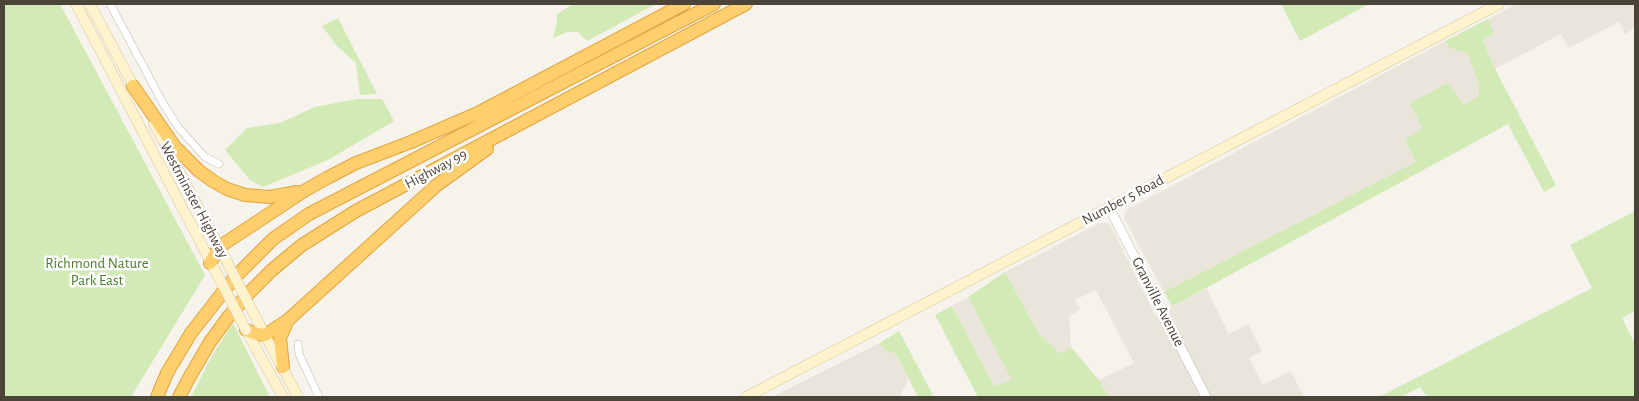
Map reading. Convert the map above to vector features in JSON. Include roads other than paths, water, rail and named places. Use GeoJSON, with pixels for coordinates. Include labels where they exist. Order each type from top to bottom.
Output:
{"type":"FeatureCollection","features":[{"type":"Feature","properties":{"kind":"highway"},"geometry":{"type":"LineString","coordinates":[[213,268],[219,247],[304,191],[356,163],[478,113],[684,4]]}},
{"type":"Feature","properties":{"kind":"highway","name":"Highway 99"},"geometry":{"type":"LineString","coordinates":[[157,397],[168,373],[191,333],[234,278],[273,239],[309,214],[714,4]]}},
{"type":"Feature","properties":{"kind":"highway","name":"Highway 99"},"geometry":{"type":"LineString","coordinates":[[180,397],[210,342],[229,316],[272,270],[302,245],[356,211],[746,4]]}},
{"type":"Feature","properties":{"kind":"highway"},"geometry":{"type":"LineString","coordinates":[[133,86],[175,147],[199,171],[213,181],[227,189],[246,195],[270,197],[304,191]]}},
{"type":"Feature","properties":{"kind":"highway"},"geometry":{"type":"LineString","coordinates":[[246,330],[265,335],[288,320],[437,185],[490,146],[508,130]]}},
{"type":"Feature","properties":{"kind":"highway"},"geometry":{"type":"LineString","coordinates":[[282,367],[280,338],[288,320]]}},
{"type":"Feature","properties":{"kind":"main road","name":"Westminster Highway"},"geometry":{"type":"LineString","coordinates":[[76,4],[213,268],[283,397]]}},
{"type":"Feature","properties":{"kind":"main road","name":"Westminster Highway"},"geometry":{"type":"LineString","coordinates":[[90,4],[298,397]]}},
{"type":"Feature","properties":{"kind":"main road","name":"Number 5 Road"},"geometry":{"type":"LineString","coordinates":[[746,397],[1499,4]]}},
{"type":"Feature","properties":{"kind":"street","name":"Westminster Highway"},"geometry":{"type":"LineString","coordinates":[[110,4],[164,105],[178,127],[205,157],[219,164]]}},
{"type":"Feature","properties":{"kind":"street","name":"Granville Avenue"},"geometry":{"type":"LineString","coordinates":[[1109,207],[1206,397]]}},
{"type":"Feature","properties":{"kind":"street"},"geometry":{"type":"LineString","coordinates":[[298,344],[299,354],[319,397]]}},
{"type":"Feature","properties":{"kind":"park label","name":"Richmond Nature Park East"},"geometry":{"type":"Point","coordinates":[97,272]}}]}
